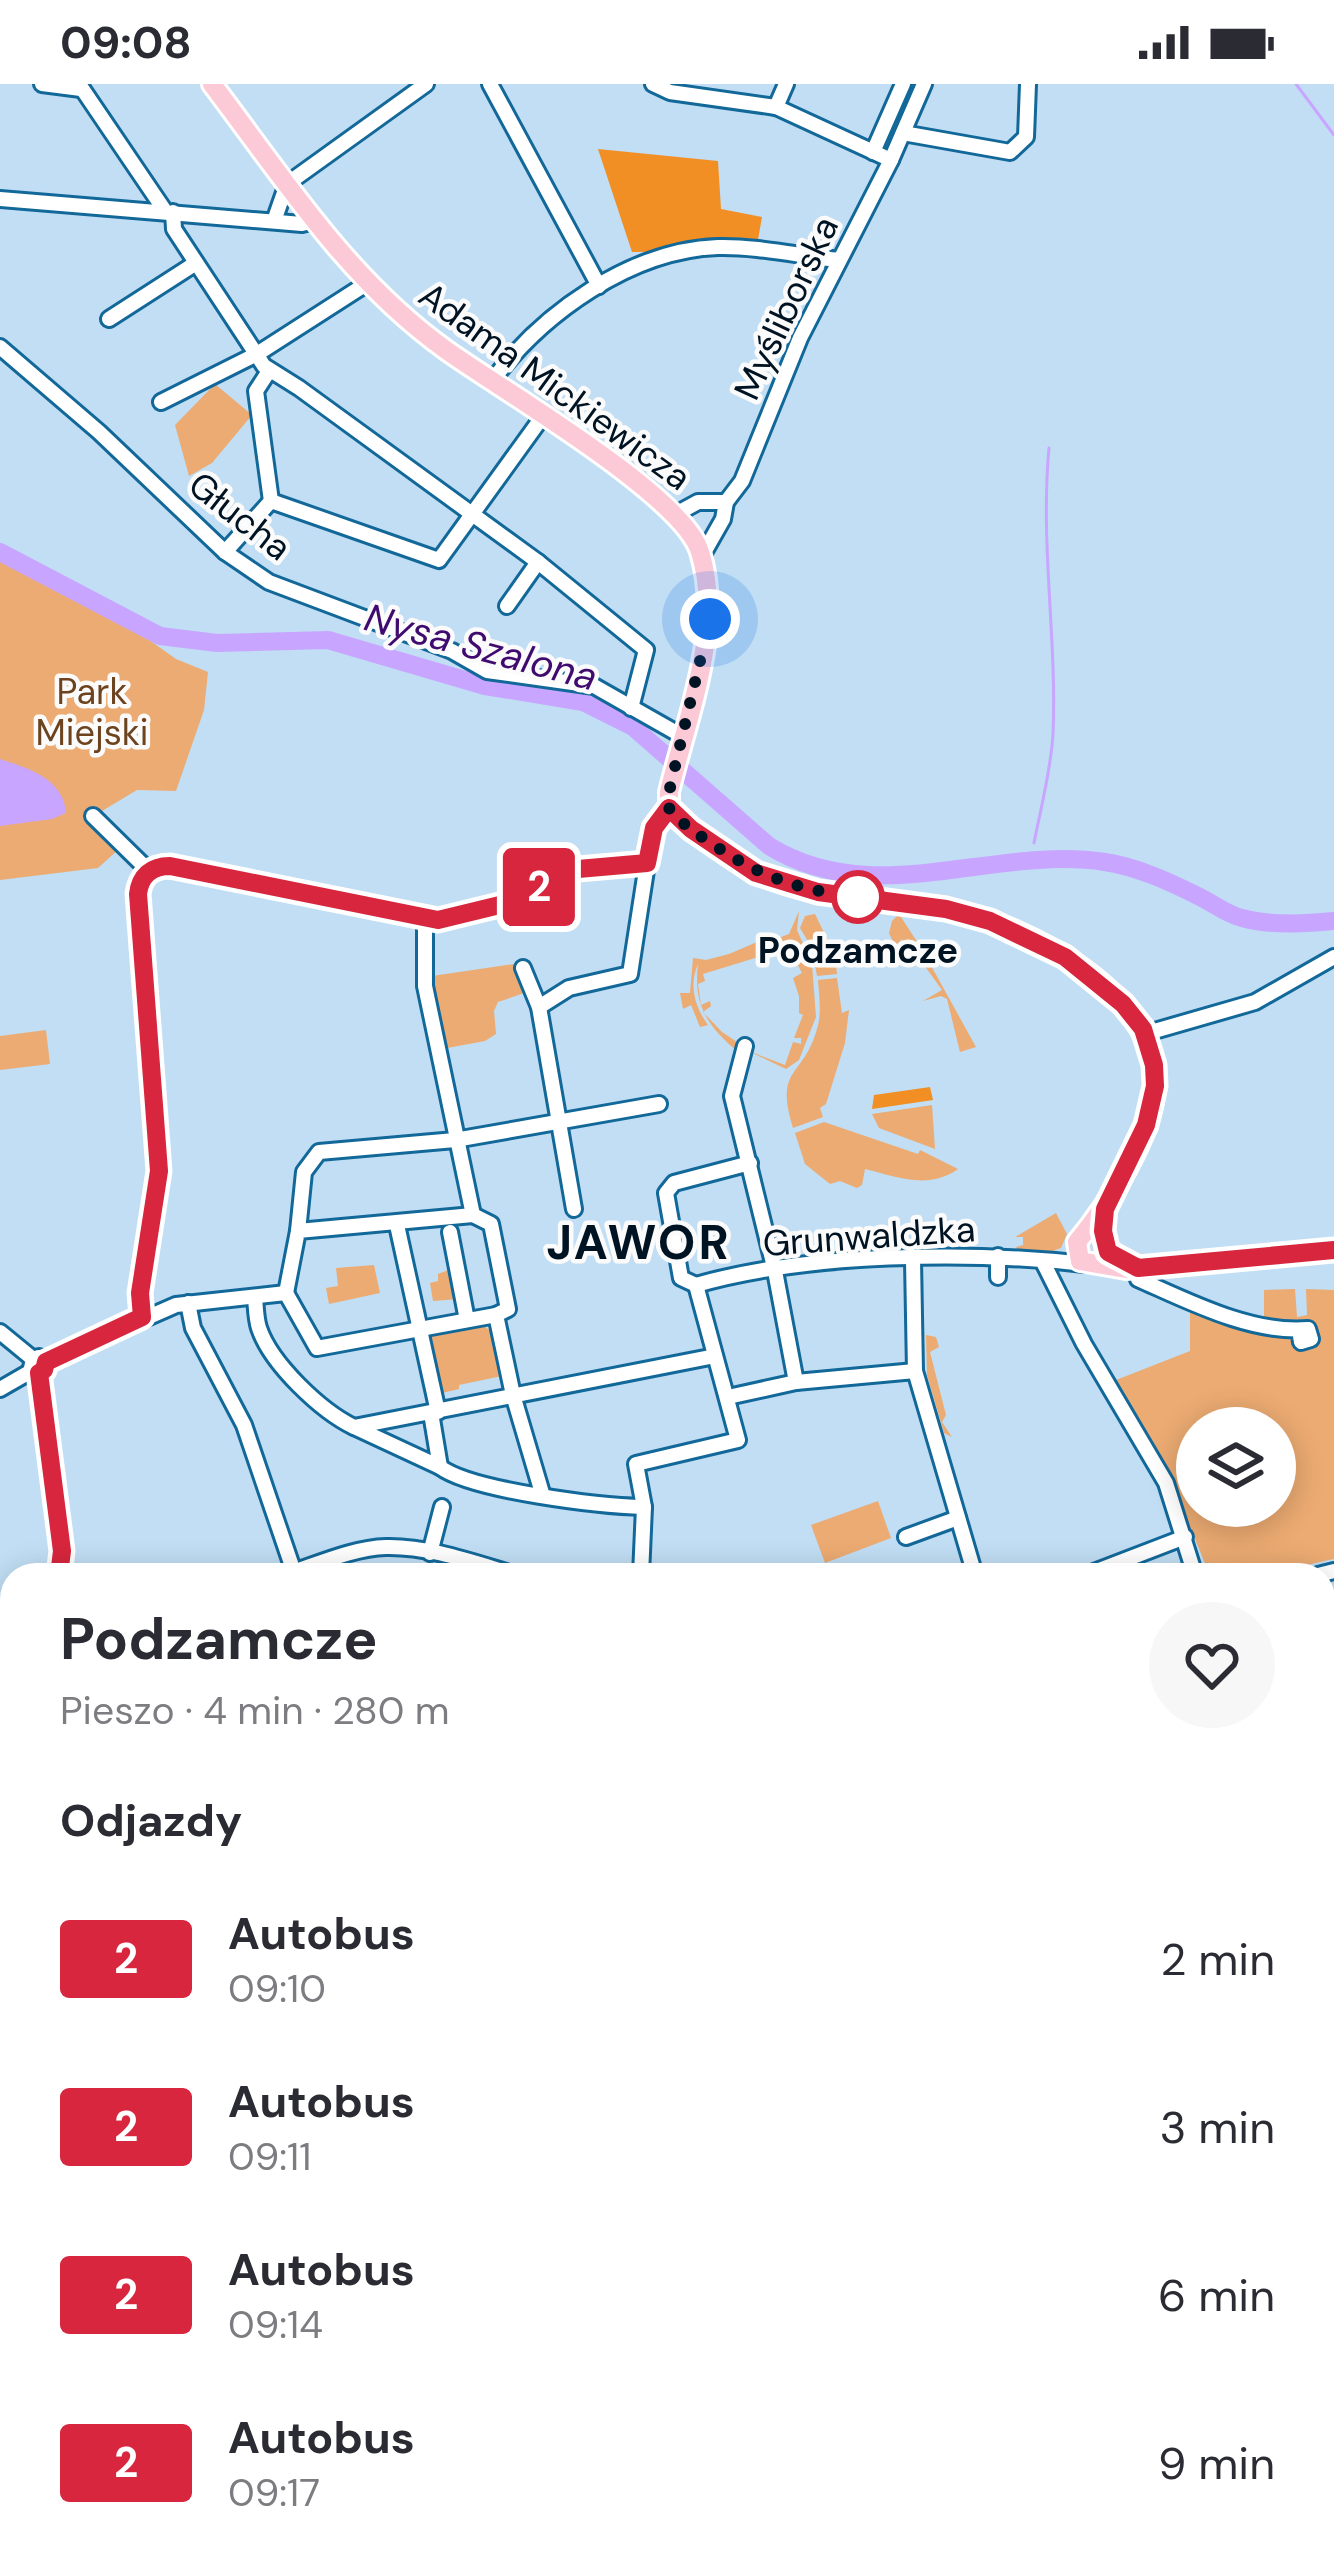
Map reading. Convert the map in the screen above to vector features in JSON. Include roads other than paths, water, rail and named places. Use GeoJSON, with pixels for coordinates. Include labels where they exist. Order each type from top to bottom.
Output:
{"type":"FeatureCollection","features":[{"type":"Feature","properties":{"kind":"main road","name":"Adama Mickiewicza"},"geometry":{"type":"LineString","coordinates":[[212,84],[366,284],[403,317],[676,514],[694,537],[702,556],[710,626],[669,800]]}},
{"type":"Feature","properties":{"kind":"main road"},"geometry":{"type":"LineString","coordinates":[[669,800],[676,818],[756,873],[785,884],[964,913],[1046,947],[1110,992],[1144,1034],[1154,1065],[1152,1106],[1110,1196],[1092,1256]]}},
{"type":"Feature","properties":{"kind":"main road"},"geometry":{"type":"LineString","coordinates":[[1110,1196],[1080,1239],[1077,1255],[1138,1274],[1334,1250]]}},
{"type":"Feature","properties":{"kind":"main road"},"geometry":{"type":"LineString","coordinates":[[1080,1239],[1094,1233],[1092,1256]]}},
{"type":"Feature","properties":{"kind":"street"},"geometry":{"type":"LineString","coordinates":[[42,84],[80,86],[169,212],[173,229],[269,371],[538,562],[646,650],[631,708]]}},
{"type":"Feature","properties":{"kind":"street"},"geometry":{"type":"LineString","coordinates":[[274,221],[287,184],[426,84]]}},
{"type":"Feature","properties":{"kind":"street"},"geometry":{"type":"LineString","coordinates":[[490,84],[599,286]]}},
{"type":"Feature","properties":{"kind":"street"},"geometry":{"type":"LineString","coordinates":[[653,84],[670,92],[776,107],[891,160]]}},
{"type":"Feature","properties":{"kind":"street"},"geometry":{"type":"LineString","coordinates":[[776,107],[786,84]]}},
{"type":"Feature","properties":{"kind":"street"},"geometry":{"type":"LineString","coordinates":[[873,152],[903,84]]}},
{"type":"Feature","properties":{"kind":"street","name":"Myśliborska"},"geometry":{"type":"LineString","coordinates":[[702,556],[726,502],[742,481],[800,338],[891,160],[924,84]]}},
{"type":"Feature","properties":{"kind":"street"},"geometry":{"type":"LineString","coordinates":[[903,133],[1010,152],[1026,137],[1028,84]]}},
{"type":"Feature","properties":{"kind":"street"},"geometry":{"type":"LineString","coordinates":[[0,199],[315,221]]}},
{"type":"Feature","properties":{"kind":"street"},"geometry":{"type":"LineString","coordinates":[[492,381],[515,350],[571,301],[665,258],[719,247],[839,260]]}},
{"type":"Feature","properties":{"kind":"street"},"geometry":{"type":"LineString","coordinates":[[110,319],[196,263]]}},
{"type":"Feature","properties":{"kind":"street"},"geometry":{"type":"LineString","coordinates":[[161,402],[257,354],[366,284]]}},
{"type":"Feature","properties":{"kind":"street","name":"Głucha"},"geometry":{"type":"LineString","coordinates":[[0,347],[99,432],[225,552],[269,582],[452,651],[487,671],[593,686],[681,739]]}},
{"type":"Feature","properties":{"kind":"street"},"geometry":{"type":"LineString","coordinates":[[225,552],[271,501],[256,391],[269,371]]}},
{"type":"Feature","properties":{"kind":"street"},"geometry":{"type":"LineString","coordinates":[[271,501],[439,560],[544,416]]}},
{"type":"Feature","properties":{"kind":"street"},"geometry":{"type":"LineString","coordinates":[[676,514],[698,502],[726,502]]}},
{"type":"Feature","properties":{"kind":"street"},"geometry":{"type":"LineString","coordinates":[[508,606],[538,562]]}},
{"type":"Feature","properties":{"kind":"street"},"geometry":{"type":"LineString","coordinates":[[539,1007],[569,988],[630,974],[654,828],[669,800]]}},
{"type":"Feature","properties":{"kind":"street"},"geometry":{"type":"LineString","coordinates":[[93,816],[145,876]]}},
{"type":"Feature","properties":{"kind":"street"},"geometry":{"type":"LineString","coordinates":[[145,876],[170,866],[448,919],[500,906],[578,869],[647,863]]}},
{"type":"Feature","properties":{"kind":"street"},"geometry":{"type":"LineString","coordinates":[[142,1317],[140,1293],[159,1171],[138,900],[145,876]]}},
{"type":"Feature","properties":{"kind":"street"},"geometry":{"type":"LineString","coordinates":[[425,918],[425,986],[473,1216]]}},
{"type":"Feature","properties":{"kind":"street"},"geometry":{"type":"LineString","coordinates":[[1144,1034],[1255,1002],[1334,957]]}},
{"type":"Feature","properties":{"kind":"street"},"geometry":{"type":"LineString","coordinates":[[523,968],[539,1007],[574,1209]]}},
{"type":"Feature","properties":{"kind":"street"},"geometry":{"type":"LineString","coordinates":[[745,1046],[732,1096],[775,1271],[796,1382]]}},
{"type":"Feature","properties":{"kind":"street"},"geometry":{"type":"LineString","coordinates":[[298,1232],[473,1216],[491,1223],[508,1310],[496,1315],[317,1348],[286,1294],[304,1172],[319,1152],[455,1140],[659,1104]]}},
{"type":"Feature","properties":{"kind":"street"},"geometry":{"type":"LineString","coordinates":[[641,1563],[644,1507],[636,1464],[738,1440],[696,1285],[681,1278],[666,1193],[674,1183],[750,1163]]}},
{"type":"Feature","properties":{"kind":"street"},"geometry":{"type":"LineString","coordinates":[[397,1225],[421,1329],[440,1467]]}},
{"type":"Feature","properties":{"kind":"street"},"geometry":{"type":"LineString","coordinates":[[450,1232],[467,1320]]}},
{"type":"Feature","properties":{"kind":"street"},"geometry":{"type":"LineString","coordinates":[[1080,1239],[1044,1264],[1084,1344],[1166,1483],[1192,1563]]}},
{"type":"Feature","properties":{"kind":"street"},"geometry":{"type":"LineString","coordinates":[[998,1256],[998,1277]]}},
{"type":"Feature","properties":{"kind":"street","name":"Grunwaldzka"},"geometry":{"type":"LineString","coordinates":[[696,1285],[849,1261],[998,1256],[1047,1261],[1092,1256]]}},
{"type":"Feature","properties":{"kind":"street"},"geometry":{"type":"LineString","coordinates":[[1058,1288],[1092,1256]]}},
{"type":"Feature","properties":{"kind":"street"},"geometry":{"type":"LineString","coordinates":[[913,1260],[915,1371],[971,1563]]}},
{"type":"Feature","properties":{"kind":"street"},"geometry":{"type":"LineString","coordinates":[[1138,1274],[1243,1322],[1299,1330]]}},
{"type":"Feature","properties":{"kind":"street"},"geometry":{"type":"LineString","coordinates":[[0,1389],[142,1317],[188,1303],[286,1294]]}},
{"type":"Feature","properties":{"kind":"street"},"geometry":{"type":"LineString","coordinates":[[254,1298],[259,1329],[275,1356],[315,1400],[354,1427],[475,1483],[610,1506],[644,1507]]}},
{"type":"Feature","properties":{"kind":"street"},"geometry":{"type":"LineString","coordinates":[[188,1303],[193,1328],[244,1425],[286,1563]]}},
{"type":"Feature","properties":{"kind":"street"},"geometry":{"type":"LineString","coordinates":[[496,1315],[542,1493]]}},
{"type":"Feature","properties":{"kind":"street"},"geometry":{"type":"LineString","coordinates":[[0,1320],[6,1336],[34,1369],[40,1390],[60,1563]]}},
{"type":"Feature","properties":{"kind":"street"},"geometry":{"type":"LineString","coordinates":[[354,1427],[715,1355]]}},
{"type":"Feature","properties":{"kind":"street"},"geometry":{"type":"LineString","coordinates":[[728,1397],[796,1382],[915,1371]]}},
{"type":"Feature","properties":{"kind":"street"},"geometry":{"type":"LineString","coordinates":[[430,1553],[442,1507]]}},
{"type":"Feature","properties":{"kind":"street"},"geometry":{"type":"LineString","coordinates":[[906,1537],[958,1518]]}},
{"type":"Feature","properties":{"kind":"street"},"geometry":{"type":"LineString","coordinates":[[1129,1563],[1186,1537]]}},
{"type":"Feature","properties":{"kind":"street"},"geometry":{"type":"LineString","coordinates":[[322,1563],[389,1547],[470,1563]]}},
{"type":"Feature","properties":{"kind":"waterway"},"geometry":{"type":"LineString","coordinates":[[1296,84],[1334,135]]}},
{"type":"Feature","properties":{"kind":"waterway"},"geometry":{"type":"LineString","coordinates":[[1034,843],[1053,734],[1046,520],[1049,448]]}},
{"type":"Feature","properties":{"kind":"waterway","name":"Nysa Szalona"},"geometry":{"type":"LineString","coordinates":[[0,552],[160,636],[217,643],[328,640],[485,686],[583,702],[633,727],[769,846],[809,865],[850,874],[892,875],[1020,861],[1105,862],[1154,876],[1242,918],[1276,923],[1334,921]]}},
{"type":"Feature","properties":{"kind":"place","name":"Podzamcze"},"geometry":{"type":"Point","coordinates":[858,897]}},
{"type":"Feature","properties":{"kind":"district","name":"JAWOR"},"geometry":{"type":"Point","coordinates":[639,1242]}},
{"type":"Feature","properties":{"kind":"park label","name":"Park Miejski"},"geometry":{"type":"Point","coordinates":[92,712]}}]}
